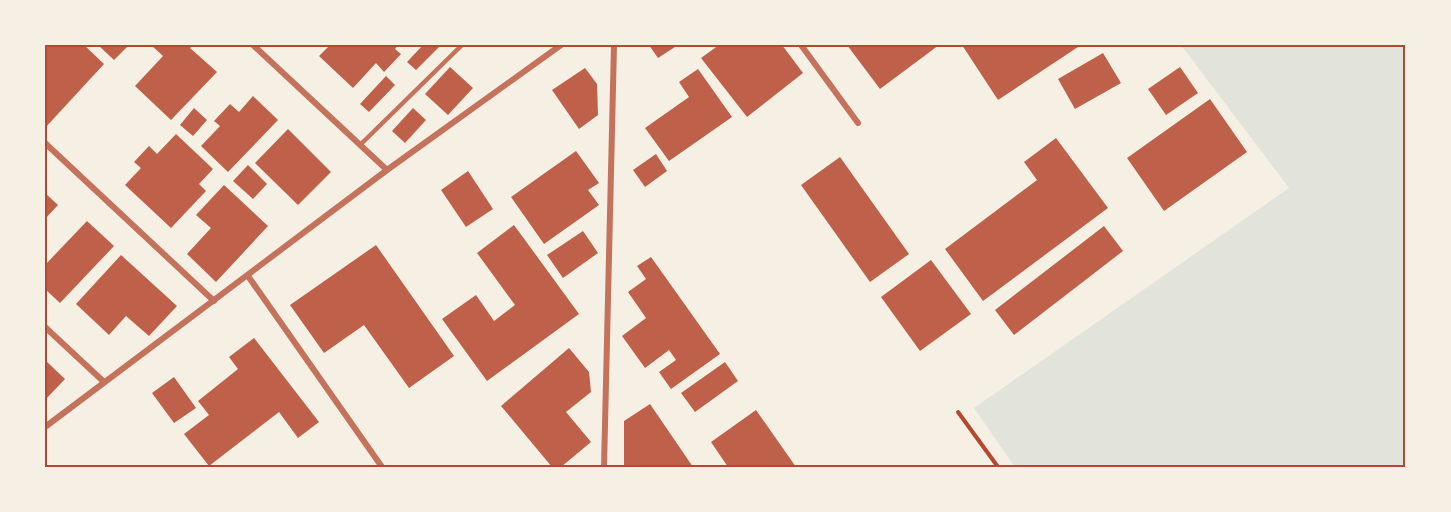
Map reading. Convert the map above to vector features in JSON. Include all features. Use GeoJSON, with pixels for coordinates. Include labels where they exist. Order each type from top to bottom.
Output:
{"type":"FeatureCollection","features":[{"type":"Feature","properties":{"kind":"street"},"geometry":{"type":"LineString","coordinates":[[253,45],[387,170]]}},
{"type":"Feature","properties":{"kind":"street"},"geometry":{"type":"LineString","coordinates":[[45,428],[387,170],[561,45]]}},
{"type":"Feature","properties":{"kind":"street"},"geometry":{"type":"LineString","coordinates":[[604,467],[614,45]]}},
{"type":"Feature","properties":{"kind":"street"},"geometry":{"type":"LineString","coordinates":[[801,45],[858,123]]}},
{"type":"Feature","properties":{"kind":"street"},"geometry":{"type":"LineString","coordinates":[[45,143],[214,301]]}},
{"type":"Feature","properties":{"kind":"street"},"geometry":{"type":"LineString","coordinates":[[248,276],[382,467]]}},
{"type":"Feature","properties":{"kind":"street"},"geometry":{"type":"LineString","coordinates":[[45,327],[104,382]]}},
{"type":"Feature","properties":{"kind":"lane"},"geometry":{"type":"LineString","coordinates":[[360,145],[462,45]]}},
{"type":"Feature","properties":{"kind":"path"},"geometry":{"type":"LineString","coordinates":[[958,412],[998,467]]}},
{"type":"Feature","properties":{"kind":"shaded area"},"geometry":{"type":"Polygon","coordinates":[[[1181,45],[1406,45],[1406,467],[1015,467],[974,408],[1289,188],[1181,45]]]}},
{"type":"Feature","properties":{"kind":"building"},"geometry":{"type":"Polygon","coordinates":[[[45,45],[84,45],[104,64],[45,128],[45,45]]]}},
{"type":"Feature","properties":{"kind":"building"},"geometry":{"type":"Polygon","coordinates":[[[98,45],[129,45],[114,60],[98,45]]]}},
{"type":"Feature","properties":{"kind":"building"},"geometry":{"type":"Polygon","coordinates":[[[151,45],[193,45],[190,48],[217,72],[171,120],[135,86],[163,56],[151,45]]]}},
{"type":"Feature","properties":{"kind":"building"},"geometry":{"type":"Polygon","coordinates":[[[330,45],[398,45],[395,49],[401,54],[384,72],[376,63],[353,88],[319,56],[330,45]]]}},
{"type":"Feature","properties":{"kind":"building"},"geometry":{"type":"Polygon","coordinates":[[[423,45],[441,45],[416,70],[407,62],[423,45]]]}},
{"type":"Feature","properties":{"kind":"building"},"geometry":{"type":"Polygon","coordinates":[[[649,45],[678,45],[658,58],[649,45]]]}},
{"type":"Feature","properties":{"kind":"building"},"geometry":{"type":"Polygon","coordinates":[[[719,45],[782,45],[803,73],[747,117],[701,58],[719,45]]]}},
{"type":"Feature","properties":{"kind":"building"},"geometry":{"type":"Polygon","coordinates":[[[847,45],[939,45],[880,89],[847,45]]]}},
{"type":"Feature","properties":{"kind":"building"},"geometry":{"type":"Polygon","coordinates":[[[962,45],[1077,45],[1078,47],[998,100],[962,45]]]}},
{"type":"Feature","properties":{"kind":"building"},"geometry":{"type":"Polygon","coordinates":[[[1103,53],[1121,83],[1075,109],[1058,79],[1103,53]]]}},
{"type":"Feature","properties":{"kind":"building"},"geometry":{"type":"Polygon","coordinates":[[[450,67],[473,88],[448,115],[425,94],[450,67]]]}},
{"type":"Feature","properties":{"kind":"building"},"geometry":{"type":"Polygon","coordinates":[[[1180,67],[1198,93],[1166,115],[1148,89],[1180,67]]]}},
{"type":"Feature","properties":{"kind":"building"},"geometry":{"type":"Polygon","coordinates":[[[585,68],[597,84],[598,115],[579,129],[552,90],[585,68]]]}},
{"type":"Feature","properties":{"kind":"building"},"geometry":{"type":"Polygon","coordinates":[[[698,69],[732,117],[669,161],[645,128],[689,97],[679,82],[698,69]]]}},
{"type":"Feature","properties":{"kind":"building"},"geometry":{"type":"Polygon","coordinates":[[[386,76],[395,85],[369,112],[360,104],[386,76]]]}},
{"type":"Feature","properties":{"kind":"building"},"geometry":{"type":"Polygon","coordinates":[[[253,96],[278,120],[228,172],[201,146],[220,126],[214,121],[230,104],[239,112],[253,96]]]}},
{"type":"Feature","properties":{"kind":"building"},"geometry":{"type":"Polygon","coordinates":[[[1210,99],[1247,152],[1164,211],[1127,158],[1210,99]]]}},
{"type":"Feature","properties":{"kind":"building"},"geometry":{"type":"Polygon","coordinates":[[[194,108],[207,120],[193,136],[180,125],[194,108]]]}},
{"type":"Feature","properties":{"kind":"building"},"geometry":{"type":"Polygon","coordinates":[[[413,108],[426,120],[405,143],[392,131],[413,108]]]}},
{"type":"Feature","properties":{"kind":"building"},"geometry":{"type":"Polygon","coordinates":[[[288,129],[331,172],[298,205],[255,163],[288,129]]]}},
{"type":"Feature","properties":{"kind":"building"},"geometry":{"type":"Polygon","coordinates":[[[176,134],[213,169],[199,184],[206,191],[171,228],[125,185],[141,168],[134,162],[149,146],[157,154],[176,134]]]}},
{"type":"Feature","properties":{"kind":"building"},"geometry":{"type":"Polygon","coordinates":[[[1056,138],[1108,208],[983,301],[945,249],[1037,180],[1024,162],[1056,138]]]}},
{"type":"Feature","properties":{"kind":"building"},"geometry":{"type":"Polygon","coordinates":[[[576,151],[599,183],[588,190],[599,205],[544,244],[511,197],[576,151]]]}},
{"type":"Feature","properties":{"kind":"building"},"geometry":{"type":"Polygon","coordinates":[[[656,154],[667,171],[645,187],[633,170],[656,154]]]}},
{"type":"Feature","properties":{"kind":"building"},"geometry":{"type":"Polygon","coordinates":[[[840,157],[909,254],[870,282],[801,185],[840,157]]]}},
{"type":"Feature","properties":{"kind":"building"},"geometry":{"type":"Polygon","coordinates":[[[248,165],[267,184],[253,199],[233,181],[248,165]]]}},
{"type":"Feature","properties":{"kind":"building"},"geometry":{"type":"Polygon","coordinates":[[[468,171],[493,209],[466,227],[441,190],[468,171]]]}},
{"type":"Feature","properties":{"kind":"building"},"geometry":{"type":"Polygon","coordinates":[[[224,185],[268,226],[216,282],[187,254],[211,228],[196,215],[224,185]]]}},
{"type":"Feature","properties":{"kind":"building"},"geometry":{"type":"Polygon","coordinates":[[[45,193],[58,205],[45,219],[45,193]]]}},
{"type":"Feature","properties":{"kind":"building"},"geometry":{"type":"Polygon","coordinates":[[[87,221],[114,246],[60,303],[45,289],[45,265],[87,221]]]}},
{"type":"Feature","properties":{"kind":"building"},"geometry":{"type":"Polygon","coordinates":[[[514,225],[579,314],[487,381],[442,319],[476,295],[494,321],[515,305],[477,253],[514,225]]]}},
{"type":"Feature","properties":{"kind":"building"},"geometry":{"type":"Polygon","coordinates":[[[1104,226],[1123,251],[1014,335],[995,310],[1104,226]]]}},
{"type":"Feature","properties":{"kind":"building"},"geometry":{"type":"Polygon","coordinates":[[[583,231],[598,253],[563,278],[547,255],[583,231]]]}},
{"type":"Feature","properties":{"kind":"building"},"geometry":{"type":"Polygon","coordinates":[[[376,245],[454,356],[409,388],[364,325],[324,353],[290,305],[376,245]]]}},
{"type":"Feature","properties":{"kind":"building"},"geometry":{"type":"Polygon","coordinates":[[[121,255],[177,306],[149,336],[126,316],[109,335],[76,304],[121,255]]]}},
{"type":"Feature","properties":{"kind":"building"},"geometry":{"type":"Polygon","coordinates":[[[651,257],[720,354],[671,389],[659,372],[676,360],[669,350],[645,368],[622,336],[646,318],[628,292],[646,279],[637,266],[651,257]]]}},
{"type":"Feature","properties":{"kind":"building"},"geometry":{"type":"Polygon","coordinates":[[[931,260],[971,314],[920,351],[881,297],[931,260]]]}},
{"type":"Feature","properties":{"kind":"building"},"geometry":{"type":"Polygon","coordinates":[[[254,338],[319,422],[298,438],[279,412],[209,466],[184,434],[209,415],[198,401],[238,369],[229,357],[254,338]]]}},
{"type":"Feature","properties":{"kind":"building"},"geometry":{"type":"Polygon","coordinates":[[[569,348],[589,372],[591,392],[566,412],[591,442],[561,467],[552,467],[501,406],[569,348]]]}},
{"type":"Feature","properties":{"kind":"building"},"geometry":{"type":"Polygon","coordinates":[[[45,360],[65,379],[45,400],[45,360]]]}},
{"type":"Feature","properties":{"kind":"building"},"geometry":{"type":"Polygon","coordinates":[[[725,362],[738,381],[695,412],[681,393],[725,362]]]}},
{"type":"Feature","properties":{"kind":"building"},"geometry":{"type":"Polygon","coordinates":[[[174,377],[196,408],[174,423],[152,393],[174,377]]]}},
{"type":"Feature","properties":{"kind":"building"},"geometry":{"type":"Polygon","coordinates":[[[650,404],[693,467],[624,467],[624,421],[650,404]]]}},
{"type":"Feature","properties":{"kind":"building"},"geometry":{"type":"Polygon","coordinates":[[[756,410],[796,467],[728,467],[711,442],[756,410]]]}}]}
